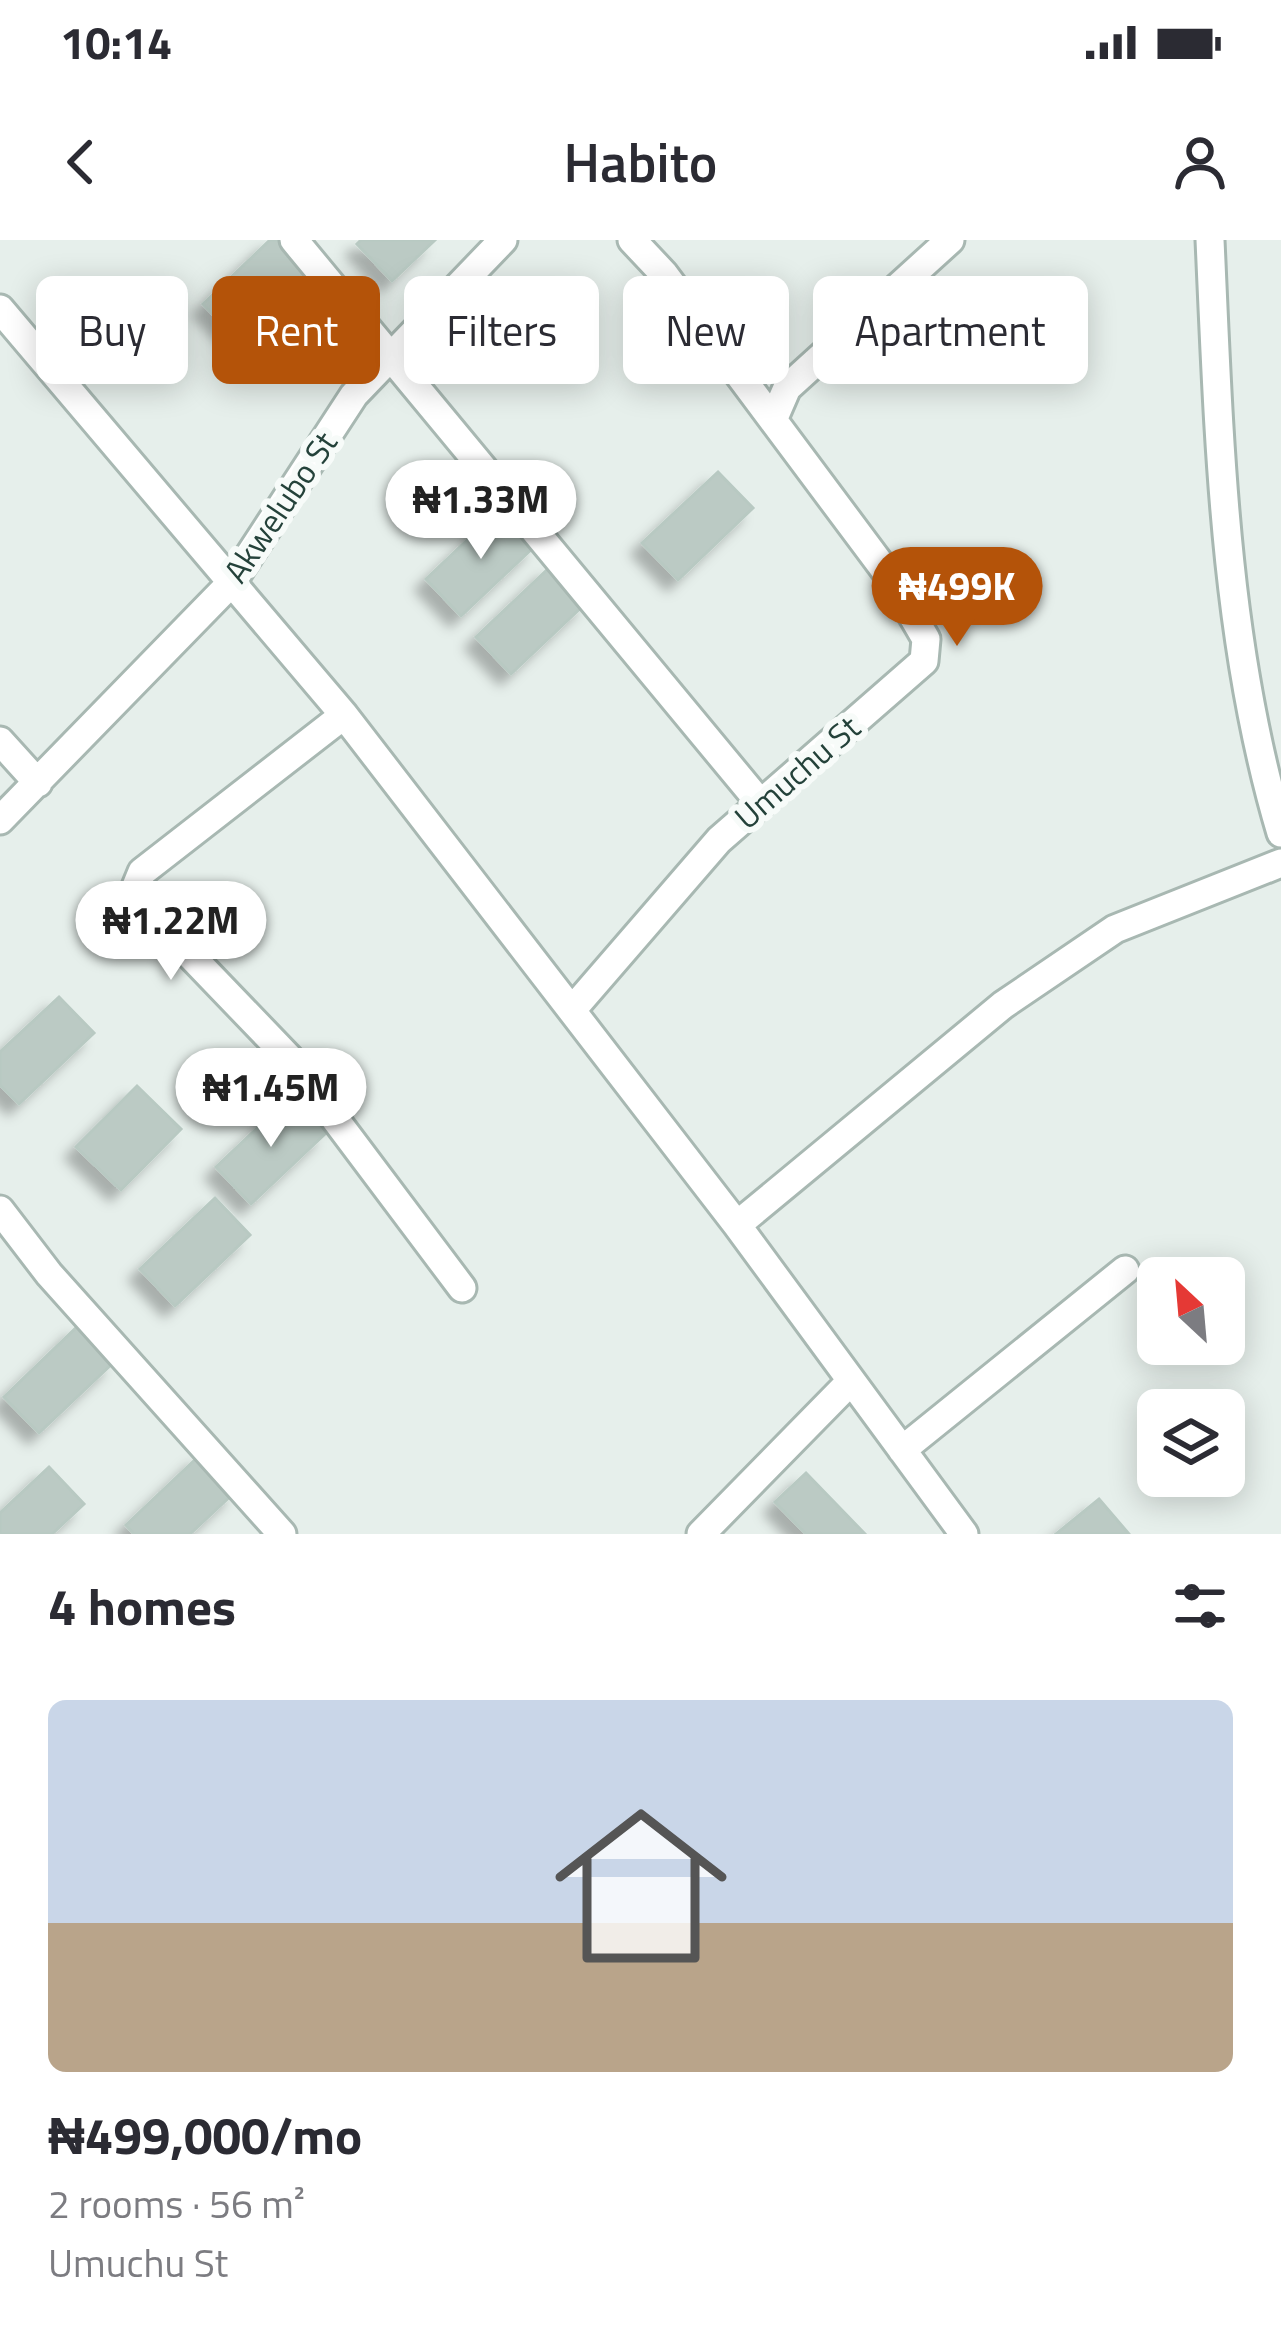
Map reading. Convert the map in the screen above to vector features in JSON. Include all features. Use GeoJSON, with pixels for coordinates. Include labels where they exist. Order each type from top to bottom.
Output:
{"type":"FeatureCollection","features":[{"type":"Feature","properties":{"kind":"street"},"geometry":{"type":"LineString","coordinates":[[294,240],[761,804]]}},
{"type":"Feature","properties":{"kind":"street","name":"Akwelubo St"},"geometry":{"type":"LineString","coordinates":[[0,820],[232,582],[354,395],[503,240]]}},
{"type":"Feature","properties":{"kind":"street","name":"Umuchu St"},"geometry":{"type":"LineString","coordinates":[[572,1010],[719,840],[924,662],[926,638],[890,577],[774,418],[632,240]]}},
{"type":"Feature","properties":{"kind":"street"},"geometry":{"type":"LineString","coordinates":[[774,418],[787,388],[950,240]]}},
{"type":"Feature","properties":{"kind":"street"},"geometry":{"type":"LineString","coordinates":[[1210,240],[1221,465],[1243,664],[1257,752],[1281,833]]}},
{"type":"Feature","properties":{"kind":"street"},"geometry":{"type":"LineString","coordinates":[[0,309],[344,716],[737,1225],[964,1534]]}},
{"type":"Feature","properties":{"kind":"street"},"geometry":{"type":"LineString","coordinates":[[344,716],[142,872],[135,889],[159,924],[290,1059],[462,1288]]}},
{"type":"Feature","properties":{"kind":"street"},"geometry":{"type":"LineString","coordinates":[[0,742],[38,783]]}},
{"type":"Feature","properties":{"kind":"street"},"geometry":{"type":"LineString","coordinates":[[737,1225],[1003,1005],[1115,929],[1281,862]]}},
{"type":"Feature","properties":{"kind":"street"},"geometry":{"type":"LineString","coordinates":[[0,1210],[49,1274],[282,1534]]}},
{"type":"Feature","properties":{"kind":"street"},"geometry":{"type":"LineString","coordinates":[[902,1450],[1125,1270]]}},
{"type":"Feature","properties":{"kind":"street"},"geometry":{"type":"LineString","coordinates":[[701,1534],[851,1381]]}},
{"type":"Feature","properties":{"kind":"building"},"geometry":{"type":"Polygon","coordinates":[[[270,240],[285,240],[313,269],[306,276],[232,276],[270,240]]]}},
{"type":"Feature","properties":{"kind":"building"},"geometry":{"type":"Polygon","coordinates":[[[361,240],[435,240],[392,281],[357,244],[361,240]]]}},
{"type":"Feature","properties":{"kind":"building"},"geometry":{"type":"Polygon","coordinates":[[[718,472],[753,508],[678,580],[642,543],[718,472]]]}},
{"type":"Feature","properties":{"kind":"building"},"geometry":{"type":"Polygon","coordinates":[[[501,508],[536,545],[461,616],[426,579],[501,508]]]}},
{"type":"Feature","properties":{"kind":"building"},"geometry":{"type":"Polygon","coordinates":[[[551,566],[587,602],[511,674],[476,637],[551,566]]]}},
{"type":"Feature","properties":{"kind":"building"},"geometry":{"type":"Polygon","coordinates":[[[59,997],[94,1033],[19,1104],[0,1085],[0,1052],[59,997]]]}},
{"type":"Feature","properties":{"kind":"building"},"geometry":{"type":"Polygon","coordinates":[[[137,1086],[181,1129],[121,1190],[76,1147],[137,1086]]]}},
{"type":"Feature","properties":{"kind":"building"},"geometry":{"type":"Polygon","coordinates":[[[291,1096],[326,1133],[251,1204],[216,1167],[291,1096]]]}},
{"type":"Feature","properties":{"kind":"building"},"geometry":{"type":"Polygon","coordinates":[[[215,1198],[250,1235],[175,1306],[140,1269],[215,1198]]]}},
{"type":"Feature","properties":{"kind":"building"},"geometry":{"type":"Polygon","coordinates":[[[79,1325],[114,1362],[39,1433],[4,1397],[79,1325]]]}},
{"type":"Feature","properties":{"kind":"building"},"geometry":{"type":"Polygon","coordinates":[[[201,1454],[236,1491],[190,1534],[134,1534],[126,1525],[201,1454]]]}},
{"type":"Feature","properties":{"kind":"building"},"geometry":{"type":"Polygon","coordinates":[[[49,1467],[84,1504],[52,1534],[0,1534],[0,1513],[49,1467]]]}},
{"type":"Feature","properties":{"kind":"building"},"geometry":{"type":"Polygon","coordinates":[[[806,1473],[865,1534],[806,1534],[775,1502],[806,1473]]]}},
{"type":"Feature","properties":{"kind":"building"},"geometry":{"type":"Polygon","coordinates":[[[1099,1499],[1129,1534],[1056,1534],[1099,1499]]]}}]}
